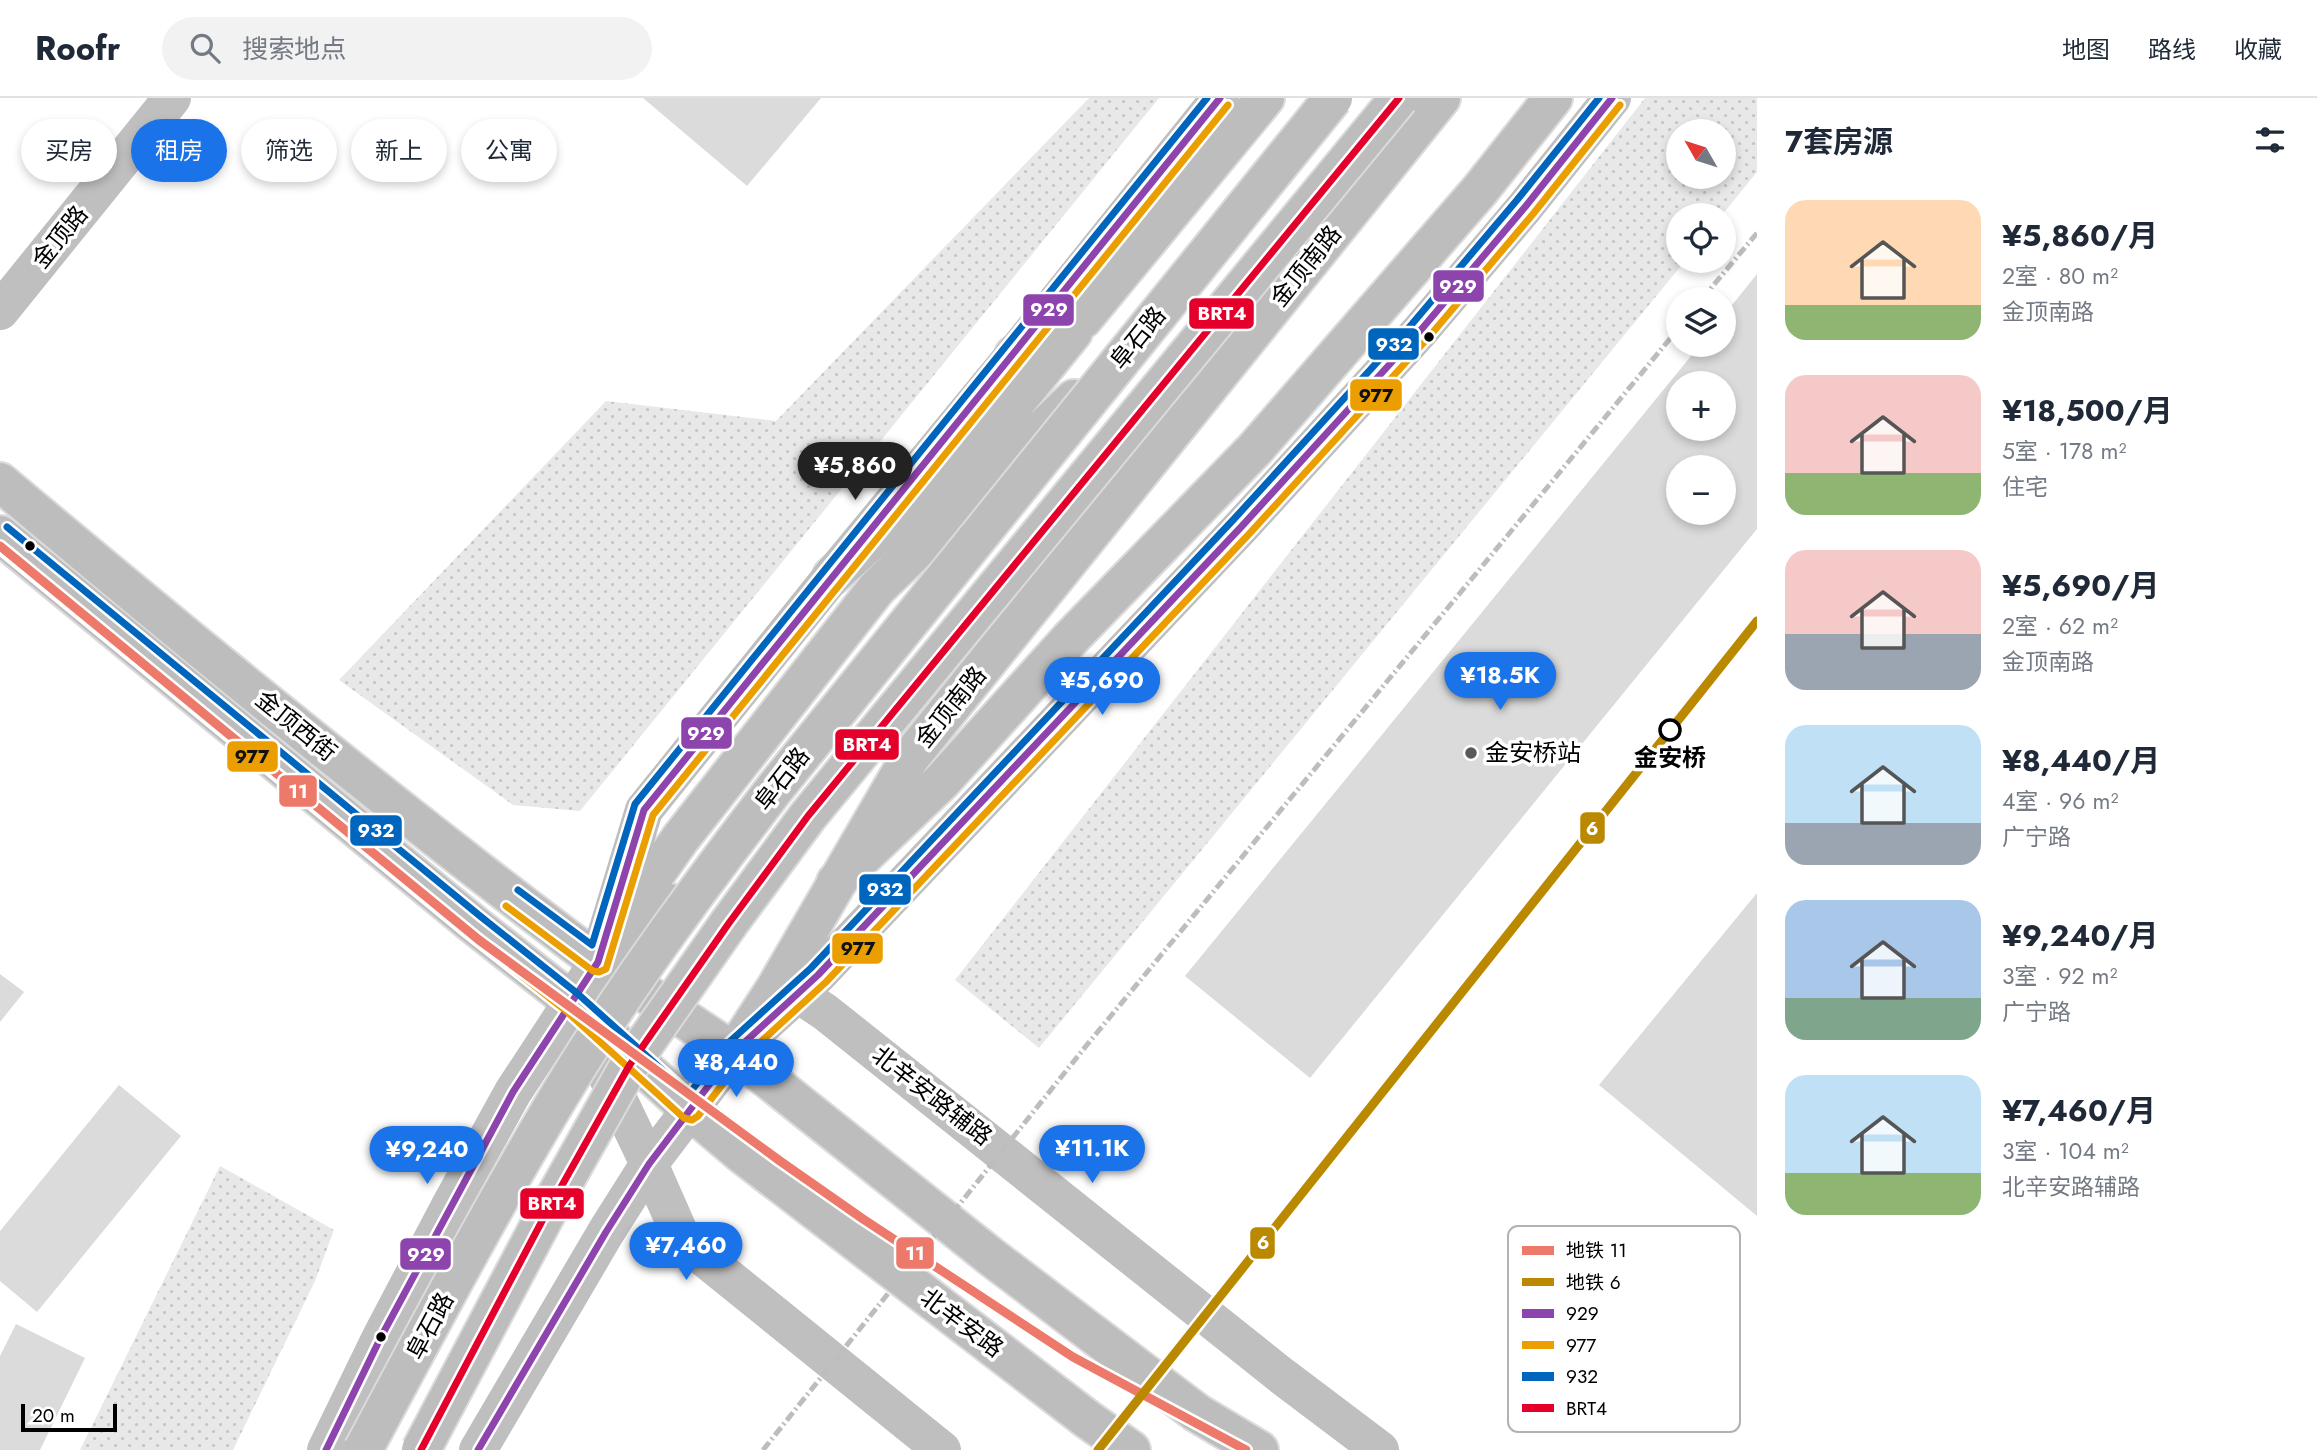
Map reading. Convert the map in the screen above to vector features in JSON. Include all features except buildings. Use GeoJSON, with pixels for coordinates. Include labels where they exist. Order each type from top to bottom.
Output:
{"type":"FeatureCollection","features":[{"type":"Feature","properties":{"kind":"main road"},"geometry":{"type":"LineString","coordinates":[[598,962],[623,920],[673,849],[877,588],[991,433],[1265,98]]}},
{"type":"Feature","properties":{"kind":"main road"},"geometry":{"type":"LineString","coordinates":[[598,962],[646,938],[704,858],[1318,98]]}},
{"type":"Feature","properties":{"kind":"main road","name":"阜石路"},"geometry":{"type":"LineString","coordinates":[[363,1450],[502,1194],[570,1078],[693,895],[775,788],[1333,98]]}},
{"type":"Feature","properties":{"kind":"main road","name":"阜石路"},"geometry":{"type":"LineString","coordinates":[[421,1450],[542,1221],[629,1066],[729,923],[817,805],[1399,98]]}},
{"type":"Feature","properties":{"kind":"main road","name":"金顶南路"},"geometry":{"type":"LineString","coordinates":[[734,1052],[787,991],[836,883],[909,759],[1441,98]]}},
{"type":"Feature","properties":{"kind":"main road"},"geometry":{"type":"LineString","coordinates":[[836,883],[942,781],[1070,639],[1255,449],[1480,190],[1553,98]]}},
{"type":"Feature","properties":{"kind":"main road"},"geometry":{"type":"LineString","coordinates":[[1014,355],[1083,320]]}},
{"type":"Feature","properties":{"kind":"main road"},"geometry":{"type":"LineString","coordinates":[[877,588],[1082,391]]}},
{"type":"Feature","properties":{"kind":"main road"},"geometry":{"type":"LineString","coordinates":[[832,576],[991,433]]}},
{"type":"Feature","properties":{"kind":"main road","name":"金顶西街"},"geometry":{"type":"LineString","coordinates":[[0,482],[150,609],[458,856],[598,962],[734,1052]]}},
{"type":"Feature","properties":{"kind":"main road","name":"金顶西街"},"geometry":{"type":"LineString","coordinates":[[0,535],[472,924],[572,1002]]}},
{"type":"Feature","properties":{"kind":"main road","name":"北辛安路"},"geometry":{"type":"LineString","coordinates":[[572,1002],[690,1110],[837,1228],[1131,1450]]}},
{"type":"Feature","properties":{"kind":"main road"},"geometry":{"type":"LineString","coordinates":[[734,1052],[990,1256],[1197,1413],[1259,1450]]}},
{"type":"Feature","properties":{"kind":"street","name":"金顶路"},"geometry":{"type":"LineString","coordinates":[[0,311],[172,98]]}},
{"type":"Feature","properties":{"kind":"street"},"geometry":{"type":"LineString","coordinates":[[326,1450],[381,1336],[513,1092],[598,962],[644,810],[1220,98]]}},
{"type":"Feature","properties":{"kind":"street","name":"金顶南路"},"geometry":{"type":"LineString","coordinates":[[787,991],[1242,526],[1411,342],[1517,217],[1612,98]]}},
{"type":"Feature","properties":{"kind":"street","name":"北辛安路辅路"},"geometry":{"type":"LineString","coordinates":[[787,991],[835,1020],[1282,1376],[1380,1450]]}},
{"type":"Feature","properties":{"kind":"street"},"geometry":{"type":"LineString","coordinates":[[572,1002],[683,1241],[942,1450]]}},
{"type":"Feature","properties":{"kind":"street"},"geometry":{"type":"LineString","coordinates":[[478,1450],[649,1164],[734,1052]]}},
{"type":"Feature","properties":{"kind":"shaded area"},"geometry":{"type":"Polygon","coordinates":[[[1089,98],[1159,98],[580,811],[513,805],[339,680],[606,401],[776,421],[1089,98]]]}},
{"type":"Feature","properties":{"kind":"shaded area"},"geometry":{"type":"Polygon","coordinates":[[[1645,98],[1757,98],[1757,172],[1732,203],[1666,203],[1666,273],[1675,273],[1039,1048],[955,980],[1645,98]]]}},
{"type":"Feature","properties":{"kind":"shaded area"},"geometry":{"type":"Polygon","coordinates":[[[220,1166],[334,1230],[315,1281],[233,1450],[80,1450],[220,1166]]]}},
{"type":"Feature","properties":{"kind":"railway"},"geometry":{"type":"LineString","coordinates":[[1712,287],[1757,233]]}},
{"type":"Feature","properties":{"kind":"railway"},"geometry":{"type":"LineString","coordinates":[[763,1450],[1086,1046],[1666,344]]}},
{"type":"Feature","properties":{"kind":"metro line","name":"11"},"geometry":{"type":"LineString","coordinates":[[0,546],[479,940],[780,1161],[1073,1357],[1246,1450]]}},
{"type":"Feature","properties":{"kind":"metro line","name":"6"},"geometry":{"type":"LineString","coordinates":[[1098,1450],[1757,621]]}},
{"type":"Feature","properties":{"kind":"transit line","name":"932"},"geometry":{"type":"LineString","coordinates":[[518,890],[592,945],[635,804],[1207,98]]}},
{"type":"Feature","properties":{"kind":"transit line","name":"929"},"geometry":{"type":"LineString","coordinates":[[326,1450],[381,1337],[513,1092],[598,962],[644,810],[1220,98]]}},
{"type":"Feature","properties":{"kind":"transit line","name":"BRT4"},"geometry":{"type":"LineString","coordinates":[[421,1450],[542,1221],[629,1066],[729,923],[808,816],[1399,98]]}},
{"type":"Feature","properties":{"kind":"transit line","name":"932"},"geometry":{"type":"LineString","coordinates":[[7,527],[578,994],[689,1094],[726,1045],[811,968],[1234,519],[1412,324],[1599,98]]}},
{"type":"Feature","properties":{"kind":"transit line","name":"929"},"geometry":{"type":"LineString","coordinates":[[478,1450],[649,1164],[734,1052],[818,975],[1242,526],[1420,331],[1525,207],[1612,98]]}},
{"type":"Feature","properties":{"kind":"transit line","name":"977"},"geometry":{"type":"LineString","coordinates":[[506,906],[593,971],[606,969],[653,815],[1228,105]]}},
{"type":"Feature","properties":{"kind":"transit line","name":"977"},"geometry":{"type":"LineString","coordinates":[[0,549],[466,932],[565,1010],[684,1118],[692,1120],[698,1116],[742,1059],[826,982],[1250,533],[1428,338],[1533,214],[1620,105]]}},
{"type":"Feature","properties":{"kind":"place","name":"金安桥"},"geometry":{"type":"Point","coordinates":[1670,730]}},
{"type":"Feature","properties":{"kind":"place","name":"金安桥站"},"geometry":{"type":"Point","coordinates":[1471,753]}}]}
